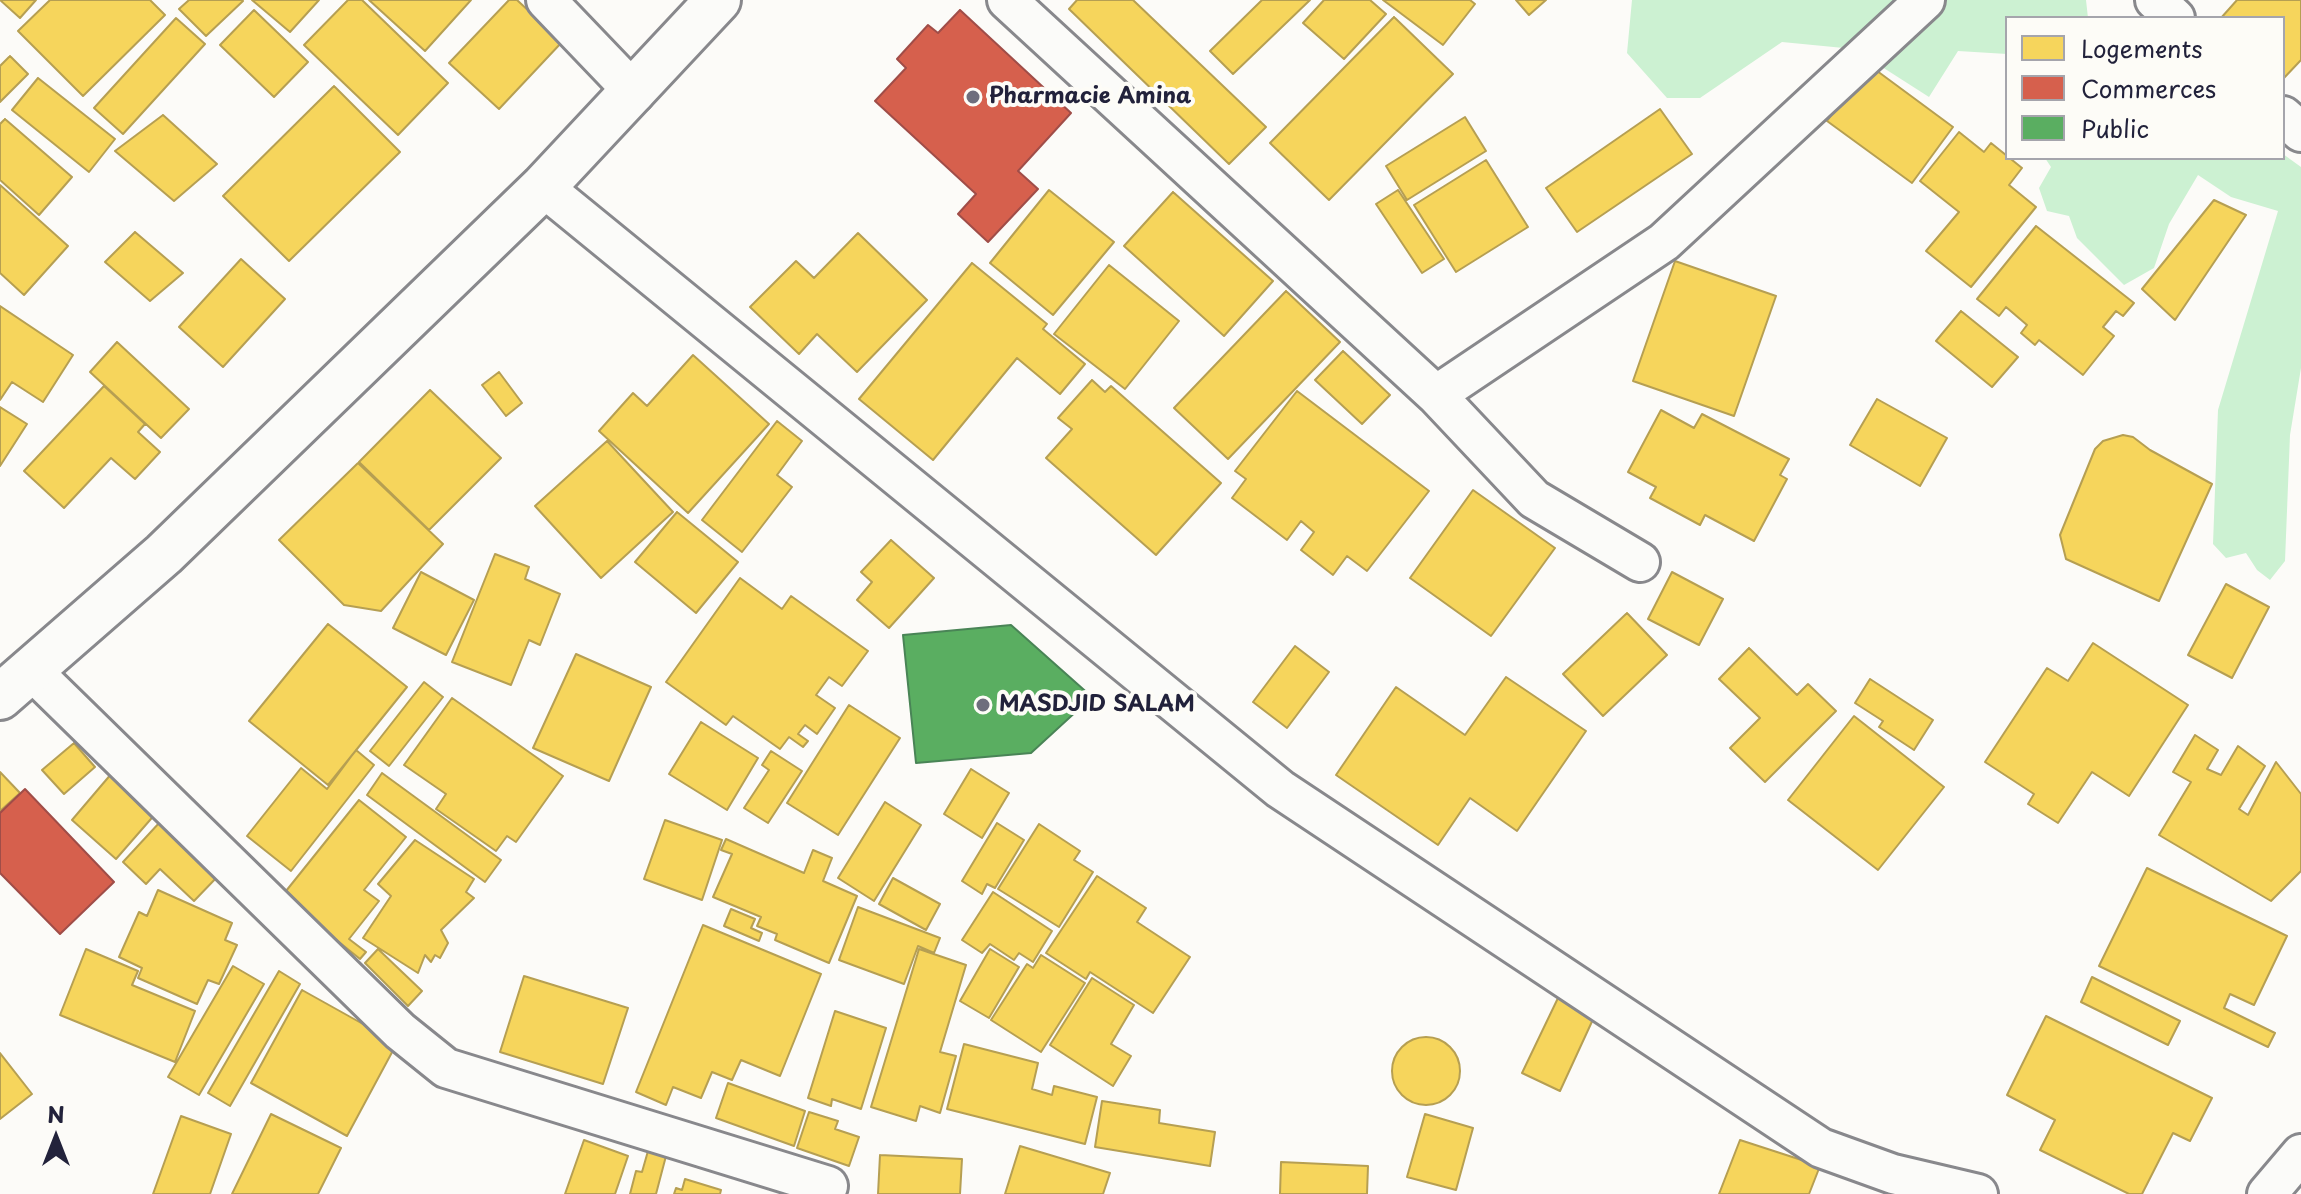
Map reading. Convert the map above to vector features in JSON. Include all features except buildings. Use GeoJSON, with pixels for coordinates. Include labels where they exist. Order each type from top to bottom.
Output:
{"type":"FeatureCollection","features":[{"type":"Feature","properties":{"kind":"main road"},"geometry":{"type":"LineString","coordinates":[[15,683],[164,554],[543,187],[635,93],[718,0]]}},
{"type":"Feature","properties":{"kind":"street"},"geometry":{"type":"LineString","coordinates":[[546,0],[635,93]]}},
{"type":"Feature","properties":{"kind":"street"},"geometry":{"type":"LineString","coordinates":[[1007,0],[1436,395],[1534,499],[1640,562]]}},
{"type":"Feature","properties":{"kind":"street"},"geometry":{"type":"LineString","coordinates":[[1436,395],[1664,242],[1925,0]]}},
{"type":"Feature","properties":{"kind":"street"},"geometry":{"type":"LineString","coordinates":[[2155,0],[2173,16]]}},
{"type":"Feature","properties":{"kind":"street"},"geometry":{"type":"LineString","coordinates":[[2285,118],[2301,132]]}},
{"type":"Feature","properties":{"kind":"street"},"geometry":{"type":"LineString","coordinates":[[543,187],[1280,789],[1821,1148],[1893,1174],[1978,1194]]}},
{"type":"Feature","properties":{"kind":"street"},"geometry":{"type":"LineString","coordinates":[[15,683],[400,1031],[446,1068],[828,1186]]}},
{"type":"Feature","properties":{"kind":"street"},"geometry":{"type":"LineString","coordinates":[[2267,1194],[2301,1154]]}},
{"type":"Feature","properties":{"kind":"green space"},"geometry":{"type":"Polygon","coordinates":[[[1632,0],[2086,0],[2088,16],[2005,16],[2005,54],[1958,51],[1929,97],[1854,49],[1782,42],[1700,98],[1667,98],[1627,53],[1632,0]]]}},
{"type":"Feature","properties":{"kind":"green space"},"geometry":{"type":"Polygon","coordinates":[[[2285,155],[2301,167],[2301,368],[2290,435],[2285,561],[2270,580],[2257,570],[2246,553],[2226,558],[2213,544],[2218,410],[2278,211],[2231,197],[2198,175],[2169,224],[2154,268],[2124,285],[2077,238],[2069,216],[2047,211],[2039,188],[2051,167],[2046,160],[2285,160],[2285,155]]]}},
{"type":"Feature","properties":{"kind":"place","name":"Pharmacie Amina"},"geometry":{"type":"Point","coordinates":[973,97]}},
{"type":"Feature","properties":{"kind":"place","name":"MASDJID SALAM"},"geometry":{"type":"Point","coordinates":[983,705]}}]}
